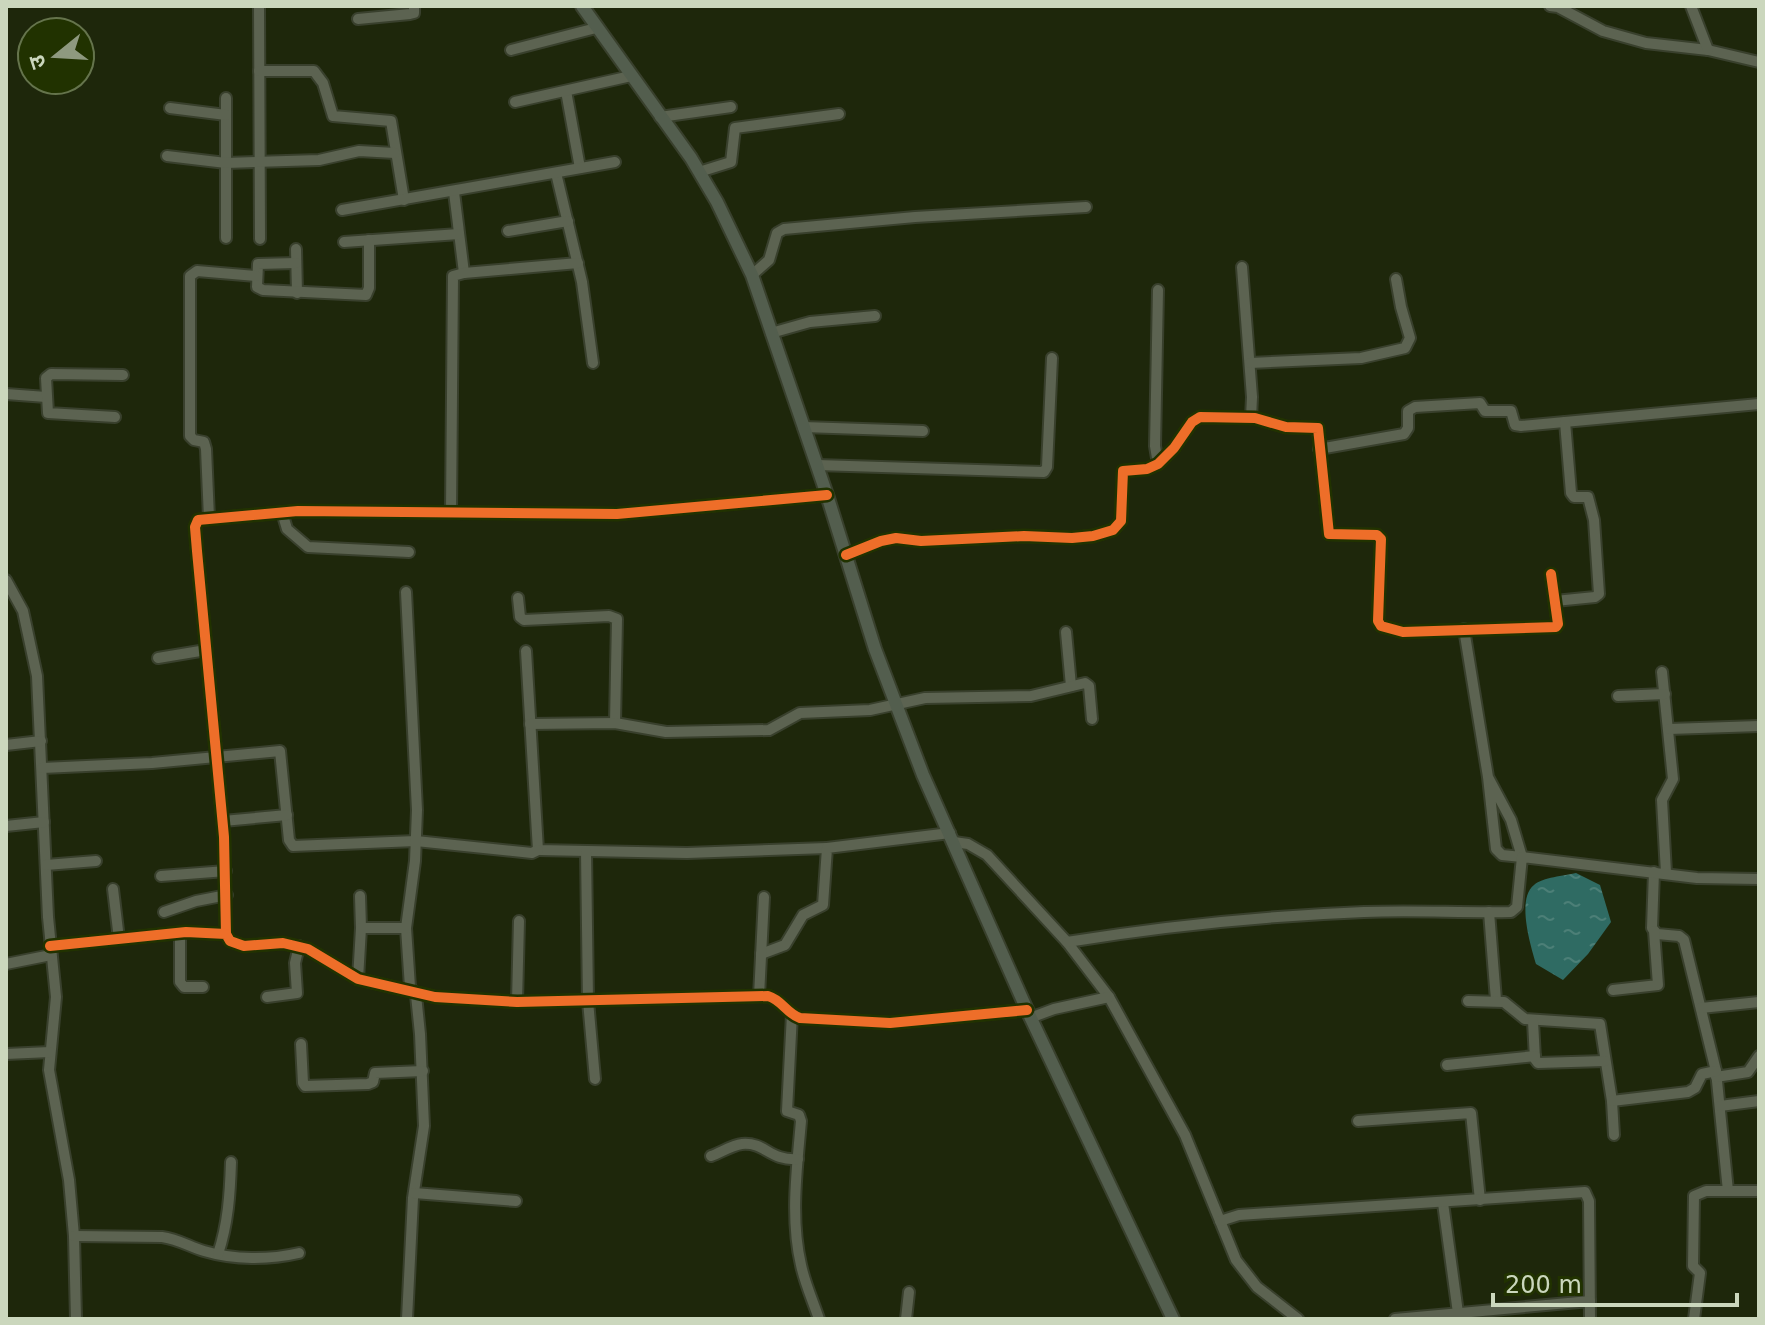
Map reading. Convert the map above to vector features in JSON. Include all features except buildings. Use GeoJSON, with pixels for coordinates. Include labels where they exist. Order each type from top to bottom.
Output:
{"type":"FeatureCollection","features":[{"type":"Feature","properties":{"kind":"main road"},"geometry":{"type":"LineString","coordinates":[[582,6],[699,172],[752,275],[827,495],[875,649],[923,775],[1029,1014],[1173,1319]]}},
{"type":"Feature","properties":{"kind":"street"},"geometry":{"type":"LineString","coordinates":[[259,6],[260,239]]}},
{"type":"Feature","properties":{"kind":"street"},"geometry":{"type":"LineString","coordinates":[[358,19],[410,14],[414,13],[414,6]]}},
{"type":"Feature","properties":{"kind":"street"},"geometry":{"type":"LineString","coordinates":[[1550,6],[1558,7],[1603,31],[1646,43],[1708,50],[1759,62]]}},
{"type":"Feature","properties":{"kind":"street"},"geometry":{"type":"LineString","coordinates":[[1691,6],[1708,50]]}},
{"type":"Feature","properties":{"kind":"street"},"geometry":{"type":"LineString","coordinates":[[511,50],[596,28]]}},
{"type":"Feature","properties":{"kind":"street"},"geometry":{"type":"LineString","coordinates":[[259,71],[314,71],[323,83],[333,116],[391,121],[404,200]]}},
{"type":"Feature","properties":{"kind":"street"},"geometry":{"type":"LineString","coordinates":[[515,102],[631,76]]}},
{"type":"Feature","properties":{"kind":"street"},"geometry":{"type":"LineString","coordinates":[[566,91],[580,168]]}},
{"type":"Feature","properties":{"kind":"street"},"geometry":{"type":"LineString","coordinates":[[226,98],[226,238]]}},
{"type":"Feature","properties":{"kind":"street"},"geometry":{"type":"LineString","coordinates":[[660,117],[731,107]]}},
{"type":"Feature","properties":{"kind":"street"},"geometry":{"type":"LineString","coordinates":[[170,108],[226,115]]}},
{"type":"Feature","properties":{"kind":"street"},"geometry":{"type":"LineString","coordinates":[[699,172],[731,162],[734,130],[737,127],[839,114]]}},
{"type":"Feature","properties":{"kind":"street"},"geometry":{"type":"LineString","coordinates":[[167,156],[226,163],[319,160],[359,151],[395,153]]}},
{"type":"Feature","properties":{"kind":"street"},"geometry":{"type":"LineString","coordinates":[[342,210],[615,162]]}},
{"type":"Feature","properties":{"kind":"street"},"geometry":{"type":"LineString","coordinates":[[556,173],[578,263],[593,363]]}},
{"type":"Feature","properties":{"kind":"street"},"geometry":{"type":"LineString","coordinates":[[454,192],[464,273]]}},
{"type":"Feature","properties":{"kind":"street"},"geometry":{"type":"LineString","coordinates":[[752,275],[769,260],[777,233],[784,229],[915,217],[1086,207]]}},
{"type":"Feature","properties":{"kind":"street"},"geometry":{"type":"LineString","coordinates":[[508,231],[568,221]]}},
{"type":"Feature","properties":{"kind":"street"},"geometry":{"type":"LineString","coordinates":[[344,242],[459,234]]}},
{"type":"Feature","properties":{"kind":"street"},"geometry":{"type":"LineString","coordinates":[[296,263],[262,262],[256,267],[259,289],[366,295],[369,288],[369,240]]}},
{"type":"Feature","properties":{"kind":"street"},"geometry":{"type":"LineString","coordinates":[[296,249],[297,293]]}},
{"type":"Feature","properties":{"kind":"street"},"geometry":{"type":"LineString","coordinates":[[451,512],[453,276],[578,263]]}},
{"type":"Feature","properties":{"kind":"street"},"geometry":{"type":"LineString","coordinates":[[1242,267],[1251,418]]}},
{"type":"Feature","properties":{"kind":"street"},"geometry":{"type":"LineString","coordinates":[[209,518],[206,445],[190,436],[190,276],[197,271],[256,276]]}},
{"type":"Feature","properties":{"kind":"street"},"geometry":{"type":"LineString","coordinates":[[1250,363],[1361,358],[1405,348],[1410,338],[1396,279]]}},
{"type":"Feature","properties":{"kind":"street"},"geometry":{"type":"LineString","coordinates":[[1158,290],[1155,446],[1158,464]]}},
{"type":"Feature","properties":{"kind":"street"},"geometry":{"type":"LineString","coordinates":[[771,333],[810,322],[875,316]]}},
{"type":"Feature","properties":{"kind":"street"},"geometry":{"type":"LineString","coordinates":[[817,465],[1044,472],[1047,467],[1052,358]]}},
{"type":"Feature","properties":{"kind":"street"},"geometry":{"type":"LineString","coordinates":[[115,417],[51,414],[46,410],[48,375],[123,375]]}},
{"type":"Feature","properties":{"kind":"street"},"geometry":{"type":"LineString","coordinates":[[6,394],[46,397]]}},
{"type":"Feature","properties":{"kind":"street"},"geometry":{"type":"LineString","coordinates":[[1319,449],[1404,434],[1408,428],[1408,411],[1415,407],[1480,403],[1485,411],[1511,411],[1518,426],[1759,404]]}},
{"type":"Feature","properties":{"kind":"street"},"geometry":{"type":"LineString","coordinates":[[846,555],[896,538],[921,541],[1024,536],[1072,538],[1113,530],[1121,521],[1123,471],[1147,469],[1158,464],[1192,422],[1200,417],[1251,418],[1286,427],[1316,426],[1319,430],[1329,534],[1377,535],[1381,539],[1379,624],[1397,632],[1556,627],[1551,574]]}},
{"type":"Feature","properties":{"kind":"street"},"geometry":{"type":"LineString","coordinates":[[1555,601],[1599,594],[1594,520],[1588,497],[1574,497],[1571,493],[1565,422]]}},
{"type":"Feature","properties":{"kind":"street"},"geometry":{"type":"LineString","coordinates":[[803,427],[923,431]]}},
{"type":"Feature","properties":{"kind":"street"},"geometry":{"type":"LineString","coordinates":[[827,495],[617,514],[282,512],[198,520],[195,527],[223,821],[226,934],[230,941],[244,946],[283,943],[299,946],[358,979],[416,995],[517,1002],[759,996],[778,1000],[800,1018],[890,1023],[1029,1014],[1109,997]]}},
{"type":"Feature","properties":{"kind":"street"},"geometry":{"type":"LineString","coordinates":[[282,512],[287,529],[308,547],[409,552]]}},
{"type":"Feature","properties":{"kind":"street"},"geometry":{"type":"LineString","coordinates":[[6,580],[23,611],[34,653],[50,951],[56,997],[49,1070],[69,1180],[76,1319]]}},
{"type":"Feature","properties":{"kind":"street"},"geometry":{"type":"LineString","coordinates":[[406,592],[416,756],[416,841],[406,928],[410,987],[416,995],[423,1071],[423,1135],[414,1193],[407,1319]]}},
{"type":"Feature","properties":{"kind":"street"},"geometry":{"type":"LineString","coordinates":[[518,598],[520,617],[524,620],[609,616],[617,619],[615,723]]}},
{"type":"Feature","properties":{"kind":"street"},"geometry":{"type":"LineString","coordinates":[[1464,629],[1488,777],[1496,849],[1502,855],[1697,878],[1759,879]]}},
{"type":"Feature","properties":{"kind":"street"},"geometry":{"type":"LineString","coordinates":[[1066,632],[1071,686]]}},
{"type":"Feature","properties":{"kind":"street"},"geometry":{"type":"LineString","coordinates":[[158,658],[206,650]]}},
{"type":"Feature","properties":{"kind":"street"},"geometry":{"type":"LineString","coordinates":[[526,651],[538,850]]}},
{"type":"Feature","properties":{"kind":"street"},"geometry":{"type":"LineString","coordinates":[[1613,990],[1658,985],[1654,931],[1662,800],[1673,779],[1662,672]]}},
{"type":"Feature","properties":{"kind":"street"},"geometry":{"type":"LineString","coordinates":[[530,724],[615,723],[666,732],[769,730],[800,713],[870,710],[925,698],[1031,696],[1085,683],[1089,686],[1092,719]]}},
{"type":"Feature","properties":{"kind":"street"},"geometry":{"type":"LineString","coordinates":[[1618,696],[1665,694]]}},
{"type":"Feature","properties":{"kind":"street"},"geometry":{"type":"LineString","coordinates":[[1669,729],[1759,726]]}},
{"type":"Feature","properties":{"kind":"street"},"geometry":{"type":"LineString","coordinates":[[6,745],[41,741]]}},
{"type":"Feature","properties":{"kind":"street"},"geometry":{"type":"LineString","coordinates":[[42,768],[282,752],[289,840],[293,846],[416,841],[532,853],[538,850],[687,853],[827,848],[952,837],[968,844],[987,855],[1067,942],[1109,997],[1185,1135],[1236,1260],[1257,1287],[1298,1319]]}},
{"type":"Feature","properties":{"kind":"street"},"geometry":{"type":"LineString","coordinates":[[1067,942],[1245,919],[1367,911],[1511,912],[1517,907],[1522,857],[1511,820],[1488,777]]}},
{"type":"Feature","properties":{"kind":"street"},"geometry":{"type":"LineString","coordinates":[[223,821],[287,815]]}},
{"type":"Feature","properties":{"kind":"street"},"geometry":{"type":"LineString","coordinates":[[6,826],[44,822]]}},
{"type":"Feature","properties":{"kind":"street"},"geometry":{"type":"LineString","coordinates":[[761,954],[785,945],[803,915],[823,905],[827,848]]}},
{"type":"Feature","properties":{"kind":"street"},"geometry":{"type":"LineString","coordinates":[[586,851],[588,1001],[595,1079]]}},
{"type":"Feature","properties":{"kind":"street"},"geometry":{"type":"LineString","coordinates":[[46,865],[96,861]]}},
{"type":"Feature","properties":{"kind":"street"},"geometry":{"type":"LineString","coordinates":[[161,876],[226,871]]}},
{"type":"Feature","properties":{"kind":"street"},"geometry":{"type":"LineString","coordinates":[[113,889],[119,939]]}},
{"type":"Feature","properties":{"kind":"street"},"geometry":{"type":"LineString","coordinates":[[164,912],[227,895]]}},
{"type":"Feature","properties":{"kind":"street"},"geometry":{"type":"LineString","coordinates":[[358,979],[360,896]]}},
{"type":"Feature","properties":{"kind":"street"},"geometry":{"type":"LineString","coordinates":[[759,996],[764,897]]}},
{"type":"Feature","properties":{"kind":"street"},"geometry":{"type":"LineString","coordinates":[[1489,912],[1496,1000]]}},
{"type":"Feature","properties":{"kind":"street"},"geometry":{"type":"LineString","coordinates":[[517,1002],[519,921]]}},
{"type":"Feature","properties":{"kind":"street"},"geometry":{"type":"LineString","coordinates":[[361,928],[406,928]]}},
{"type":"Feature","properties":{"kind":"street"},"geometry":{"type":"LineString","coordinates":[[1654,931],[1662,936],[1679,936],[1684,940],[1716,1074],[1728,1191]]}},
{"type":"Feature","properties":{"kind":"street"},"geometry":{"type":"LineString","coordinates":[[6,964],[50,951],[119,939],[180,933],[226,934]]}},
{"type":"Feature","properties":{"kind":"street"},"geometry":{"type":"LineString","coordinates":[[180,933],[180,982],[184,987],[203,987]]}},
{"type":"Feature","properties":{"kind":"street"},"geometry":{"type":"LineString","coordinates":[[267,997],[296,994],[295,963],[299,946]]}},
{"type":"Feature","properties":{"kind":"street"},"geometry":{"type":"LineString","coordinates":[[1468,1001],[1496,1000],[1508,1004],[1520,1017],[1533,1021],[1600,1024],[1614,1135]]}},
{"type":"Feature","properties":{"kind":"street"},"geometry":{"type":"LineString","coordinates":[[1701,1008],[1759,1002]]}},
{"type":"Feature","properties":{"kind":"street"},"geometry":{"type":"LineString","coordinates":[[792,1014],[787,1108],[789,1113],[800,1117],[795,1202],[799,1253],[819,1319]]}},
{"type":"Feature","properties":{"kind":"street"},"geometry":{"type":"LineString","coordinates":[[1533,1021],[1536,1062],[1605,1061]]}},
{"type":"Feature","properties":{"kind":"street"},"geometry":{"type":"LineString","coordinates":[[301,1044],[305,1086],[368,1084],[373,1082],[375,1073],[423,1071]]}},
{"type":"Feature","properties":{"kind":"street"},"geometry":{"type":"LineString","coordinates":[[6,1054],[50,1052]]}},
{"type":"Feature","properties":{"kind":"street"},"geometry":{"type":"LineString","coordinates":[[1447,1065],[1535,1056]]}},
{"type":"Feature","properties":{"kind":"street"},"geometry":{"type":"LineString","coordinates":[[1612,1101],[1688,1092],[1695,1088],[1702,1074],[1748,1072],[1759,1056]]}},
{"type":"Feature","properties":{"kind":"street"},"geometry":{"type":"LineString","coordinates":[[1720,1106],[1759,1101]]}},
{"type":"Feature","properties":{"kind":"street"},"geometry":{"type":"LineString","coordinates":[[1358,1121],[1471,1113],[1480,1200]]}},
{"type":"Feature","properties":{"kind":"street"},"geometry":{"type":"LineString","coordinates":[[711,1156],[741,1144],[759,1146],[779,1159],[798,1159]]}},
{"type":"Feature","properties":{"kind":"street"},"geometry":{"type":"LineString","coordinates":[[218,1254],[230,1196],[231,1162]]}},
{"type":"Feature","properties":{"kind":"street"},"geometry":{"type":"LineString","coordinates":[[1694,1319],[1700,1273],[1693,1266],[1694,1196],[1700,1192],[1759,1191]]}},
{"type":"Feature","properties":{"kind":"street"},"geometry":{"type":"LineString","coordinates":[[1220,1221],[1239,1215],[1588,1192],[1590,1319]]}},
{"type":"Feature","properties":{"kind":"street"},"geometry":{"type":"LineString","coordinates":[[414,1193],[516,1201]]}},
{"type":"Feature","properties":{"kind":"street"},"geometry":{"type":"LineString","coordinates":[[1443,1203],[1458,1313]]}},
{"type":"Feature","properties":{"kind":"street"},"geometry":{"type":"LineString","coordinates":[[74,1236],[162,1237],[218,1254],[273,1258],[299,1253]]}},
{"type":"Feature","properties":{"kind":"street"},"geometry":{"type":"LineString","coordinates":[[906,1319],[909,1292]]}},
{"type":"Feature","properties":{"kind":"street"},"geometry":{"type":"LineString","coordinates":[[1395,1319],[1590,1301]]}},
{"type":"Feature","properties":{"kind":"water"},"geometry":{"type":"Polygon","coordinates":[[[1576,873],[1600,885],[1611,922],[1588,954],[1563,980],[1536,964],[1526,923],[1526,901],[1538,882],[1576,873]]]}},
{"type":"Feature","properties":{"kind":"cycle path"},"geometry":{"type":"LineString","coordinates":[[846,555],[896,538],[921,541],[1024,536],[1072,538],[1113,530],[1121,521],[1123,471],[1147,469],[1158,464],[1192,422],[1200,417],[1255,418],[1286,427],[1318,428],[1329,534],[1377,535],[1381,539],[1378,621],[1381,626],[1403,632],[1556,627],[1551,574]]}},
{"type":"Feature","properties":{"kind":"cycle path"},"geometry":{"type":"LineString","coordinates":[[226,934],[224,837],[195,527],[198,520],[298,511],[617,514],[827,495]]}},
{"type":"Feature","properties":{"kind":"cycle path"},"geometry":{"type":"LineString","coordinates":[[50,946],[186,932],[226,934],[230,941],[244,946],[283,943],[308,949],[358,979],[435,997],[517,1002],[768,996],[800,1018],[890,1023],[1027,1010]]}}]}
